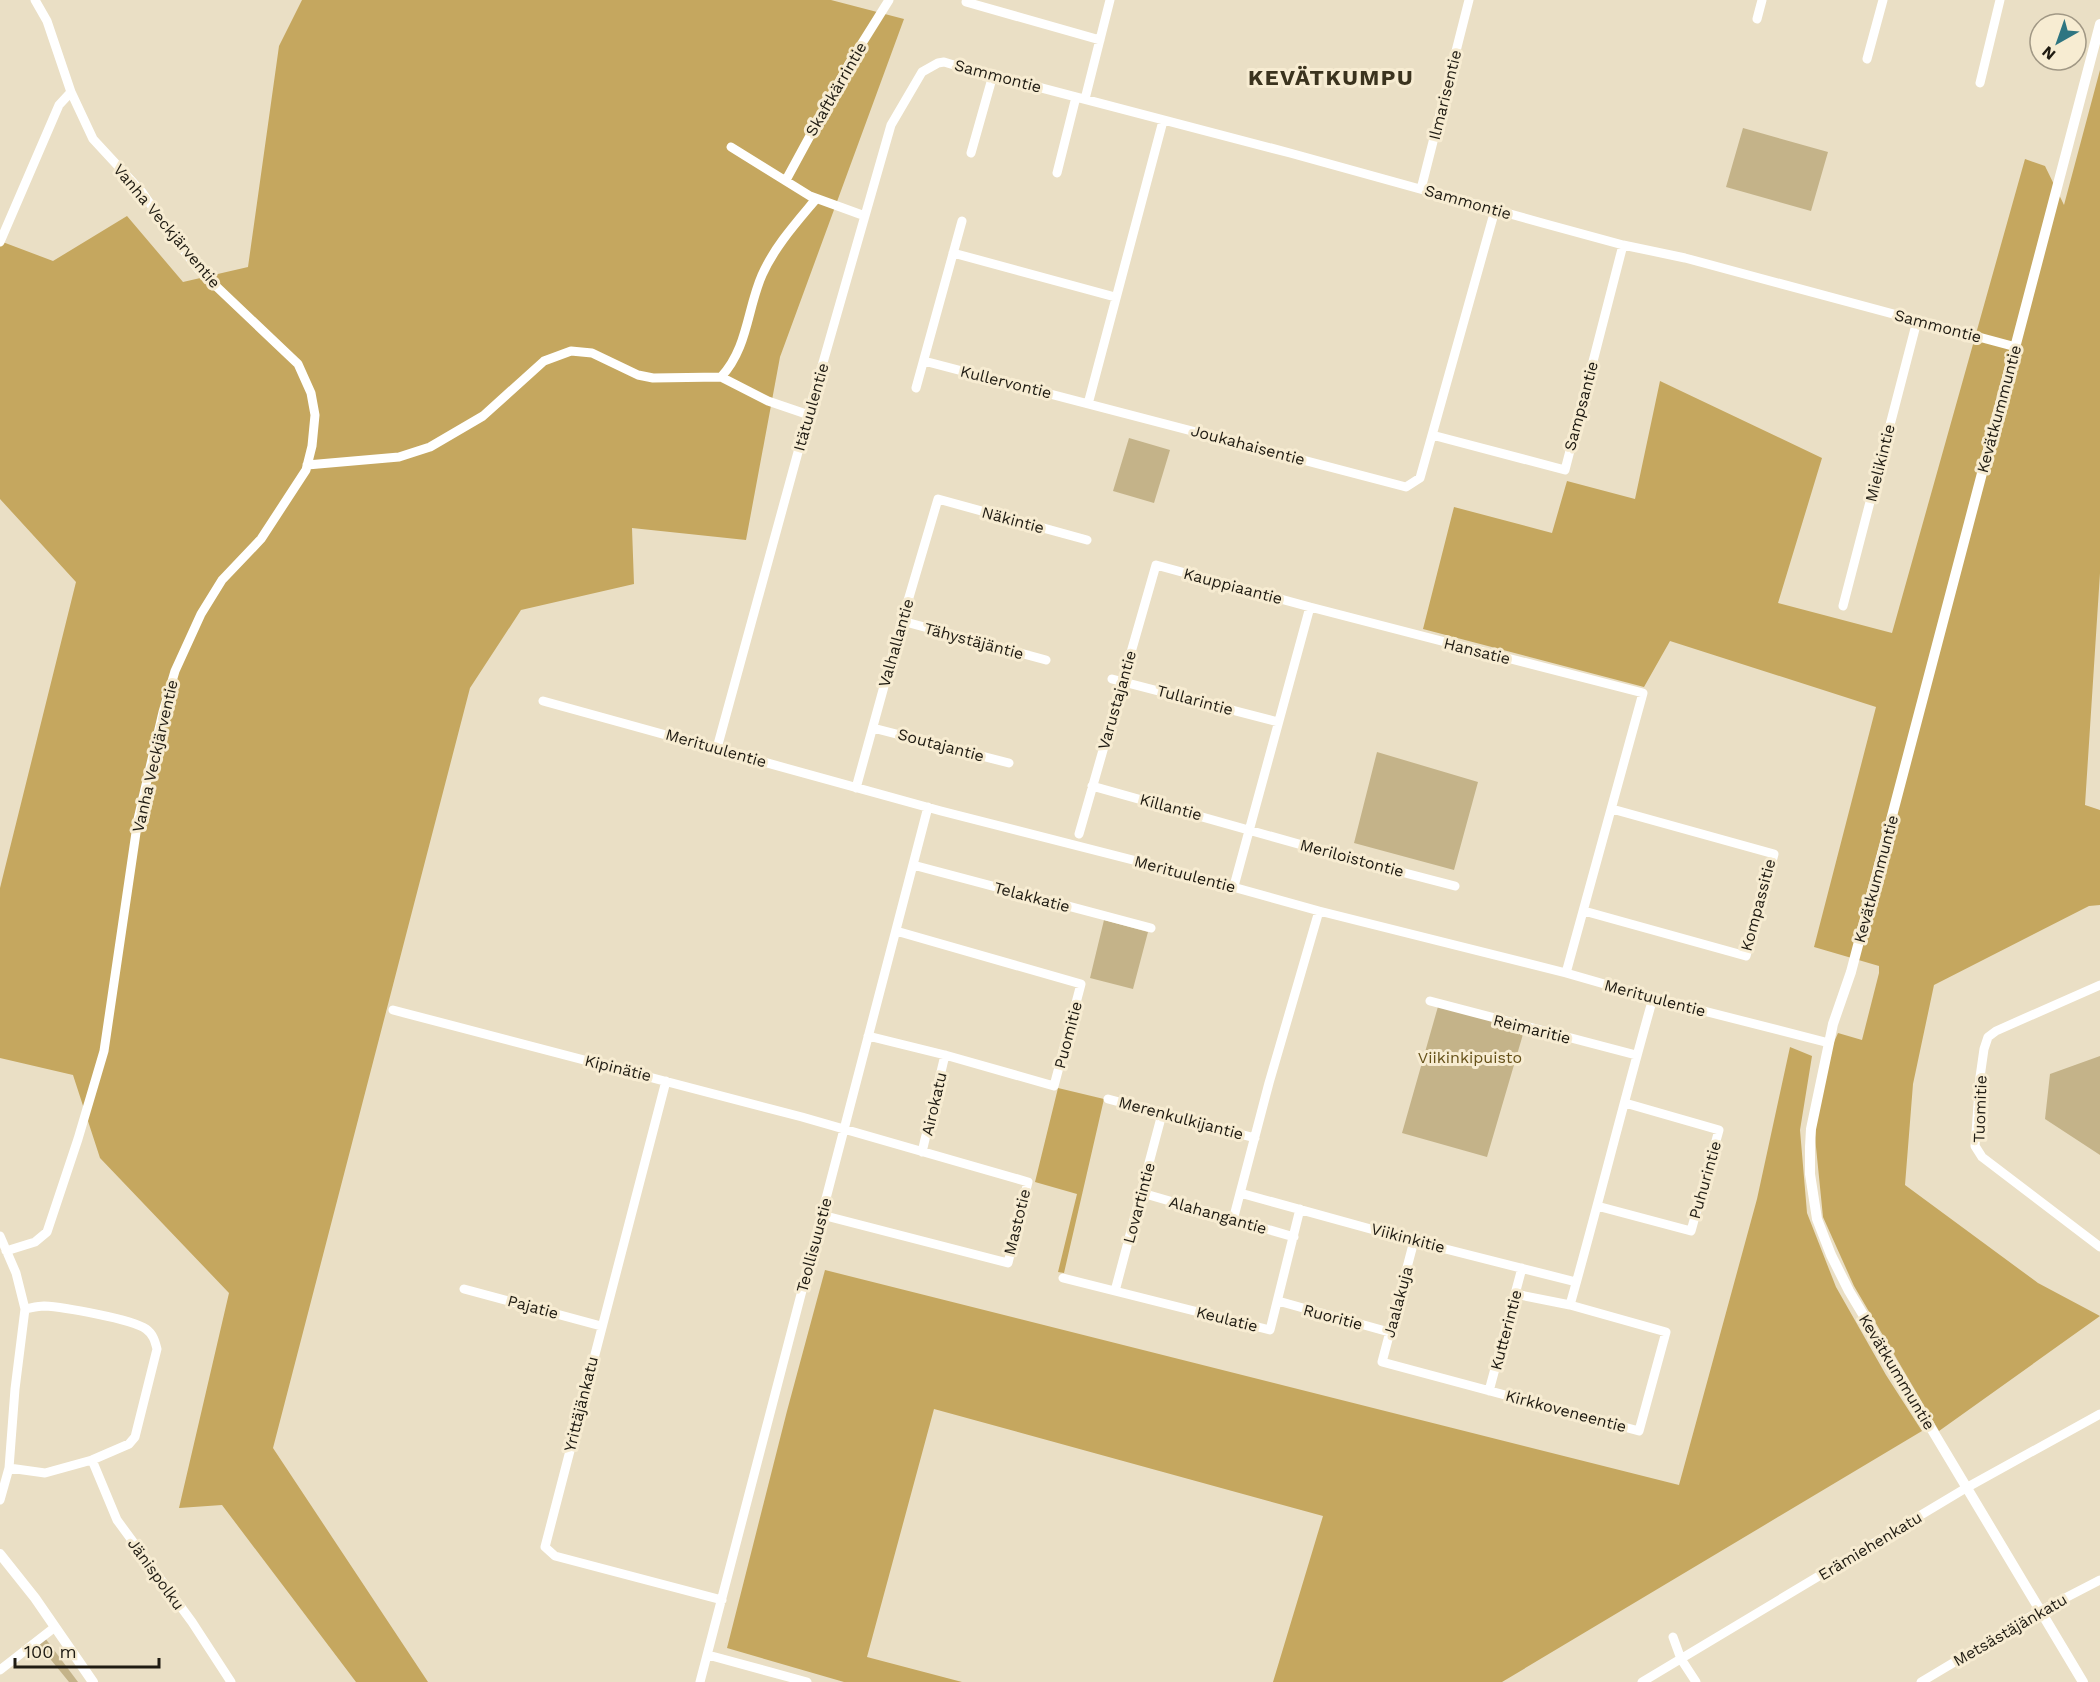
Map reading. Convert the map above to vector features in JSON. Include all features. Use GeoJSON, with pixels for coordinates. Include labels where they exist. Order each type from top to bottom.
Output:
{"type":"FeatureCollection","features":[{"type":"Feature","properties":{"kind":"street","name":"Vanha Veckjärventie"},"geometry":{"type":"LineString","coordinates":[[6,1251],[35,1242],[47,1232],[104,1052],[138,819],[175,671],[201,614],[222,579],[261,539],[306,470],[312,446],[315,415],[311,393],[298,364],[199,270],[142,192],[93,139],[71,92],[47,21],[35,0]]}},
{"type":"Feature","properties":{"kind":"street","name":"Skaftkärrintie"},"geometry":{"type":"LineString","coordinates":[[786,180],[849,64],[889,0]]}},
{"type":"Feature","properties":{"kind":"street"},"geometry":{"type":"LineString","coordinates":[[1057,173],[1100,40],[1110,0]]}},
{"type":"Feature","properties":{"kind":"street","name":"Ilmarisentie"},"geometry":{"type":"LineString","coordinates":[[1421,189],[1469,0]]}},
{"type":"Feature","properties":{"kind":"street"},"geometry":{"type":"LineString","coordinates":[[1757,19],[1762,0]]}},
{"type":"Feature","properties":{"kind":"street"},"geometry":{"type":"LineString","coordinates":[[1867,59],[1883,0]]}},
{"type":"Feature","properties":{"kind":"street"},"geometry":{"type":"LineString","coordinates":[[1980,83],[1998,1]]}},
{"type":"Feature","properties":{"kind":"street"},"geometry":{"type":"LineString","coordinates":[[966,2],[1100,40]]}},
{"type":"Feature","properties":{"kind":"street","name":"Kevätkummuntie"},"geometry":{"type":"LineString","coordinates":[[2083,1682],[1849,1291],[1831,1255],[1817,1219],[1809,1174],[1811,1129],[1833,1024],[1851,972],[2100,24]]}},
{"type":"Feature","properties":{"kind":"street","name":"Sammontie"},"geometry":{"type":"LineString","coordinates":[[922,72],[944,62],[1290,153],[1623,245],[1685,258],[2016,347]]}},
{"type":"Feature","properties":{"kind":"street","name":"Itätuulentie"},"geometry":{"type":"LineString","coordinates":[[717,748],[891,125],[922,72]]}},
{"type":"Feature","properties":{"kind":"street"},"geometry":{"type":"LineString","coordinates":[[971,153],[993,75]]}},
{"type":"Feature","properties":{"kind":"street"},"geometry":{"type":"LineString","coordinates":[[0,242],[59,105],[71,92]]}},
{"type":"Feature","properties":{"kind":"street"},"geometry":{"type":"LineString","coordinates":[[1088,404],[1163,121]]}},
{"type":"Feature","properties":{"kind":"street"},"geometry":{"type":"LineString","coordinates":[[731,147],[816,199],[865,216]]}},
{"type":"Feature","properties":{"kind":"street"},"geometry":{"type":"LineString","coordinates":[[722,377],[738,354],[761,277],[773,252],[816,199]]}},
{"type":"Feature","properties":{"kind":"street","name":"Joukahaisentie"},"geometry":{"type":"LineString","coordinates":[[1088,404],[1406,487],[1420,478],[1495,210]]}},
{"type":"Feature","properties":{"kind":"street"},"geometry":{"type":"LineString","coordinates":[[916,388],[962,221]]}},
{"type":"Feature","properties":{"kind":"street","name":"Sampsantie"},"geometry":{"type":"LineString","coordinates":[[1432,435],[1564,470],[1623,245]]}},
{"type":"Feature","properties":{"kind":"street"},"geometry":{"type":"LineString","coordinates":[[953,253],[1115,297]]}},
{"type":"Feature","properties":{"kind":"street","name":"Mielikintie"},"geometry":{"type":"LineString","coordinates":[[1843,606],[1917,321]]}},
{"type":"Feature","properties":{"kind":"street"},"geometry":{"type":"LineString","coordinates":[[307,465],[399,457],[430,447],[483,416],[544,361],[571,351],[592,353],[638,375],[653,378],[722,377],[768,401],[809,415]]}},
{"type":"Feature","properties":{"kind":"street","name":"Kullervontie"},"geometry":{"type":"LineString","coordinates":[[924,361],[1088,404]]}},
{"type":"Feature","properties":{"kind":"street","name":"Näkintie"},"geometry":{"type":"LineString","coordinates":[[938,499],[1087,540]]}},
{"type":"Feature","properties":{"kind":"street","name":"Valhallantie"},"geometry":{"type":"LineString","coordinates":[[856,788],[938,499]]}},
{"type":"Feature","properties":{"kind":"street","name":"Kauppiaantie"},"geometry":{"type":"LineString","coordinates":[[1156,565],[1310,607]]}},
{"type":"Feature","properties":{"kind":"street","name":"Varustajantie"},"geometry":{"type":"LineString","coordinates":[[1079,834],[1156,565]]}},
{"type":"Feature","properties":{"kind":"street"},"geometry":{"type":"LineString","coordinates":[[1234,886],[1310,607]]}},
{"type":"Feature","properties":{"kind":"street","name":"Hansatie"},"geometry":{"type":"LineString","coordinates":[[1310,607],[1643,693],[1566,973]]}},
{"type":"Feature","properties":{"kind":"street","name":"Tähystäjäntie"},"geometry":{"type":"LineString","coordinates":[[902,621],[1046,660]]}},
{"type":"Feature","properties":{"kind":"street","name":"Tullarintie"},"geometry":{"type":"LineString","coordinates":[[1112,679],[1278,722]]}},
{"type":"Feature","properties":{"kind":"street","name":"Merituulentie"},"geometry":{"type":"LineString","coordinates":[[543,701],[856,788],[1829,1043]]}},
{"type":"Feature","properties":{"kind":"street","name":"Soutajantie"},"geometry":{"type":"LineString","coordinates":[[873,728],[1009,763]]}},
{"type":"Feature","properties":{"kind":"street","name":"Killantie"},"geometry":{"type":"LineString","coordinates":[[1092,786],[1250,829]]}},
{"type":"Feature","properties":{"kind":"street","name":"Teollisuustie"},"geometry":{"type":"LineString","coordinates":[[700,1682],[928,807]]}},
{"type":"Feature","properties":{"kind":"street","name":"Kompassitie"},"geometry":{"type":"LineString","coordinates":[[1584,911],[1746,956],[1774,854],[1612,809]]}},
{"type":"Feature","properties":{"kind":"street","name":"Meriloistontie"},"geometry":{"type":"LineString","coordinates":[[1250,829],[1455,886]]}},
{"type":"Feature","properties":{"kind":"street","name":"Telakkatie"},"geometry":{"type":"LineString","coordinates":[[913,866],[1151,928]]}},
{"type":"Feature","properties":{"kind":"street"},"geometry":{"type":"LineString","coordinates":[[1233,1220],[1319,911]]}},
{"type":"Feature","properties":{"kind":"street","name":"Puomitie"},"geometry":{"type":"LineString","coordinates":[[868,1036],[1054,1086],[1081,984],[896,931]]}},
{"type":"Feature","properties":{"kind":"street","name":"Tuomitie"},"geometry":{"type":"LineString","coordinates":[[2100,985],[1996,1031],[1988,1037],[1980,1077],[1975,1146],[1983,1157],[2100,1247]]}},
{"type":"Feature","properties":{"kind":"street"},"geometry":{"type":"LineString","coordinates":[[1570,1305],[1653,998]]}},
{"type":"Feature","properties":{"kind":"street","name":"Reimaritie"},"geometry":{"type":"LineString","coordinates":[[1430,1001],[1636,1055]]}},
{"type":"Feature","properties":{"kind":"street","name":"Kipinätie"},"geometry":{"type":"LineString","coordinates":[[393,1010],[843,1130]]}},
{"type":"Feature","properties":{"kind":"street","name":"Airokatu"},"geometry":{"type":"LineString","coordinates":[[922,1152],[945,1055]]}},
{"type":"Feature","properties":{"kind":"street","name":"Yrittäjänkatu"},"geometry":{"type":"LineString","coordinates":[[666,1081],[545,1547],[555,1556],[722,1600]]}},
{"type":"Feature","properties":{"kind":"street","name":"Merenkulkijantie"},"geometry":{"type":"LineString","coordinates":[[1108,1099],[1255,1138]]}},
{"type":"Feature","properties":{"kind":"street","name":"Puhurintie"},"geometry":{"type":"LineString","coordinates":[[1597,1206],[1691,1231],[1719,1130],[1625,1103]]}},
{"type":"Feature","properties":{"kind":"street","name":"Lovartintie"},"geometry":{"type":"LineString","coordinates":[[1115,1291],[1162,1114]]}},
{"type":"Feature","properties":{"kind":"street","name":"Mastotie"},"geometry":{"type":"LineString","coordinates":[[822,1215],[1008,1263],[1028,1182],[843,1130]]}},
{"type":"Feature","properties":{"kind":"street","name":"Alahangantie"},"geometry":{"type":"LineString","coordinates":[[1142,1193],[1294,1237]]}},
{"type":"Feature","properties":{"kind":"street","name":"Viikinkitie"},"geometry":{"type":"LineString","coordinates":[[1240,1193],[1414,1241],[1576,1282]]}},
{"type":"Feature","properties":{"kind":"street","name":"Keulatie"},"geometry":{"type":"LineString","coordinates":[[1063,1278],[1270,1330],[1300,1209]]}},
{"type":"Feature","properties":{"kind":"street"},"geometry":{"type":"LineString","coordinates":[[0,1236],[16,1273],[25,1309],[15,1389],[9,1468],[0,1500]]}},
{"type":"Feature","properties":{"kind":"street","name":"Jaalakuja"},"geometry":{"type":"LineString","coordinates":[[1382,1362],[1414,1241]]}},
{"type":"Feature","properties":{"kind":"street","name":"Kutterintie"},"geometry":{"type":"LineString","coordinates":[[1489,1391],[1522,1268]]}},
{"type":"Feature","properties":{"kind":"street","name":"Pajatie"},"geometry":{"type":"LineString","coordinates":[[464,1289],[601,1326]]}},
{"type":"Feature","properties":{"kind":"street","name":"Kirkkoveneentie"},"geometry":{"type":"LineString","coordinates":[[1382,1362],[1639,1431],[1666,1332],[1570,1305],[1515,1294]]}},
{"type":"Feature","properties":{"kind":"street","name":"Ruoritie"},"geometry":{"type":"LineString","coordinates":[[1278,1301],[1389,1332]]}},
{"type":"Feature","properties":{"kind":"street"},"geometry":{"type":"LineString","coordinates":[[9,1468],[45,1473],[92,1460],[129,1444],[135,1437],[157,1349],[154,1338],[146,1329],[135,1324],[85,1311],[42,1306],[25,1309]]}},
{"type":"Feature","properties":{"kind":"street","name":"Erämiehenkatu"},"geometry":{"type":"LineString","coordinates":[[1642,1682],[1966,1488],[2100,1414]]}},
{"type":"Feature","properties":{"kind":"street","name":"Jänispolku"},"geometry":{"type":"LineString","coordinates":[[92,1460],[117,1520],[192,1622],[231,1682]]}},
{"type":"Feature","properties":{"kind":"street"},"geometry":{"type":"LineString","coordinates":[[0,1554],[93,1682]]}},
{"type":"Feature","properties":{"kind":"street","name":"Metsästäjänkatu"},"geometry":{"type":"LineString","coordinates":[[1921,1682],[2040,1611],[2100,1580]]}},
{"type":"Feature","properties":{"kind":"street"},"geometry":{"type":"LineString","coordinates":[[0,1670],[55,1627]]}},
{"type":"Feature","properties":{"kind":"street"},"geometry":{"type":"LineString","coordinates":[[1673,1637],[1682,1659],[1696,1682]]}},
{"type":"Feature","properties":{"kind":"street"},"geometry":{"type":"LineString","coordinates":[[708,1655],[807,1682]]}},
{"type":"Feature","properties":{"kind":"green space"},"geometry":{"type":"Polygon","coordinates":[[[1743,128],[1828,152],[1811,211],[1726,187],[1743,128]]]}},
{"type":"Feature","properties":{"kind":"green space"},"geometry":{"type":"Polygon","coordinates":[[[1129,438],[1170,450],[1154,503],[1113,491],[1129,438]]]}},
{"type":"Feature","properties":{"kind":"green space"},"geometry":{"type":"Polygon","coordinates":[[[1377,752],[1478,782],[1454,870],[1354,843],[1377,752]]]}},
{"type":"Feature","properties":{"kind":"green space"},"geometry":{"type":"Polygon","coordinates":[[[1104,920],[1148,932],[1133,989],[1090,978],[1104,920]]]}},
{"type":"Feature","properties":{"kind":"green space","name":"Viikinkipuisto"},"geometry":{"type":"Polygon","coordinates":[[[1439,1003],[1526,1024],[1487,1157],[1402,1133],[1439,1003]]]}},
{"type":"Feature","properties":{"kind":"green space"},"geometry":{"type":"Polygon","coordinates":[[[2100,1056],[2100,1155],[2045,1119],[2050,1074],[2100,1056]]]}},
{"type":"Feature","properties":{"kind":"green space"},"geometry":{"type":"Polygon","coordinates":[[[45,1638],[78,1682],[69,1682],[38,1644],[45,1638]]]}},
{"type":"Feature","properties":{"kind":"shaded area"},"geometry":{"type":"Polygon","coordinates":[[[302,0],[831,0],[904,19],[780,357],[746,540],[632,528],[634,584],[521,610],[470,688],[273,1448],[428,1682],[356,1682],[222,1505],[179,1508],[229,1293],[100,1158],[73,1075],[0,1058],[0,888],[76,582],[0,499],[0,241],[53,261],[127,216],[183,282],[248,267],[279,46],[302,0]]]}},
{"type":"Feature","properties":{"kind":"shaded area"},"geometry":{"type":"Polygon","coordinates":[[[2100,70],[2100,573],[2085,805],[2100,810],[2100,905],[2089,906],[1934,985],[1913,1084],[1905,1185],[2038,1283],[2100,1316],[1939,1431],[1854,1286],[1823,1217],[1814,1127],[1830,1051],[1838,1033],[1862,1040],[1879,973],[1879,966],[1814,947],[1876,707],[1670,641],[1644,687],[1423,629],[1454,507],[1552,533],[1567,481],[1635,499],[1660,381],[1822,458],[1778,603],[1892,633],[2025,159],[2045,166],[2064,205],[2100,70]]]}},
{"type":"Feature","properties":{"kind":"shaded area"},"geometry":{"type":"Polygon","coordinates":[[[1790,1047],[1812,1056],[1800,1130],[1807,1213],[1836,1287],[1886,1375],[1922,1431],[1502,1682],[1273,1682],[1323,1516],[934,1409],[867,1657],[962,1682],[844,1682],[727,1648],[825,1270],[1679,1485],[1757,1199],[1790,1047]]]}},
{"type":"Feature","properties":{"kind":"shaded area"},"geometry":{"type":"Polygon","coordinates":[[[1058,1088],[1104,1099],[1064,1273],[1058,1272],[1077,1194],[1035,1182],[1058,1088]]]}},
{"type":"Feature","properties":{"kind":"district","name":"KEVÄTKUMPU"},"geometry":{"type":"Point","coordinates":[1331,77]}}]}
